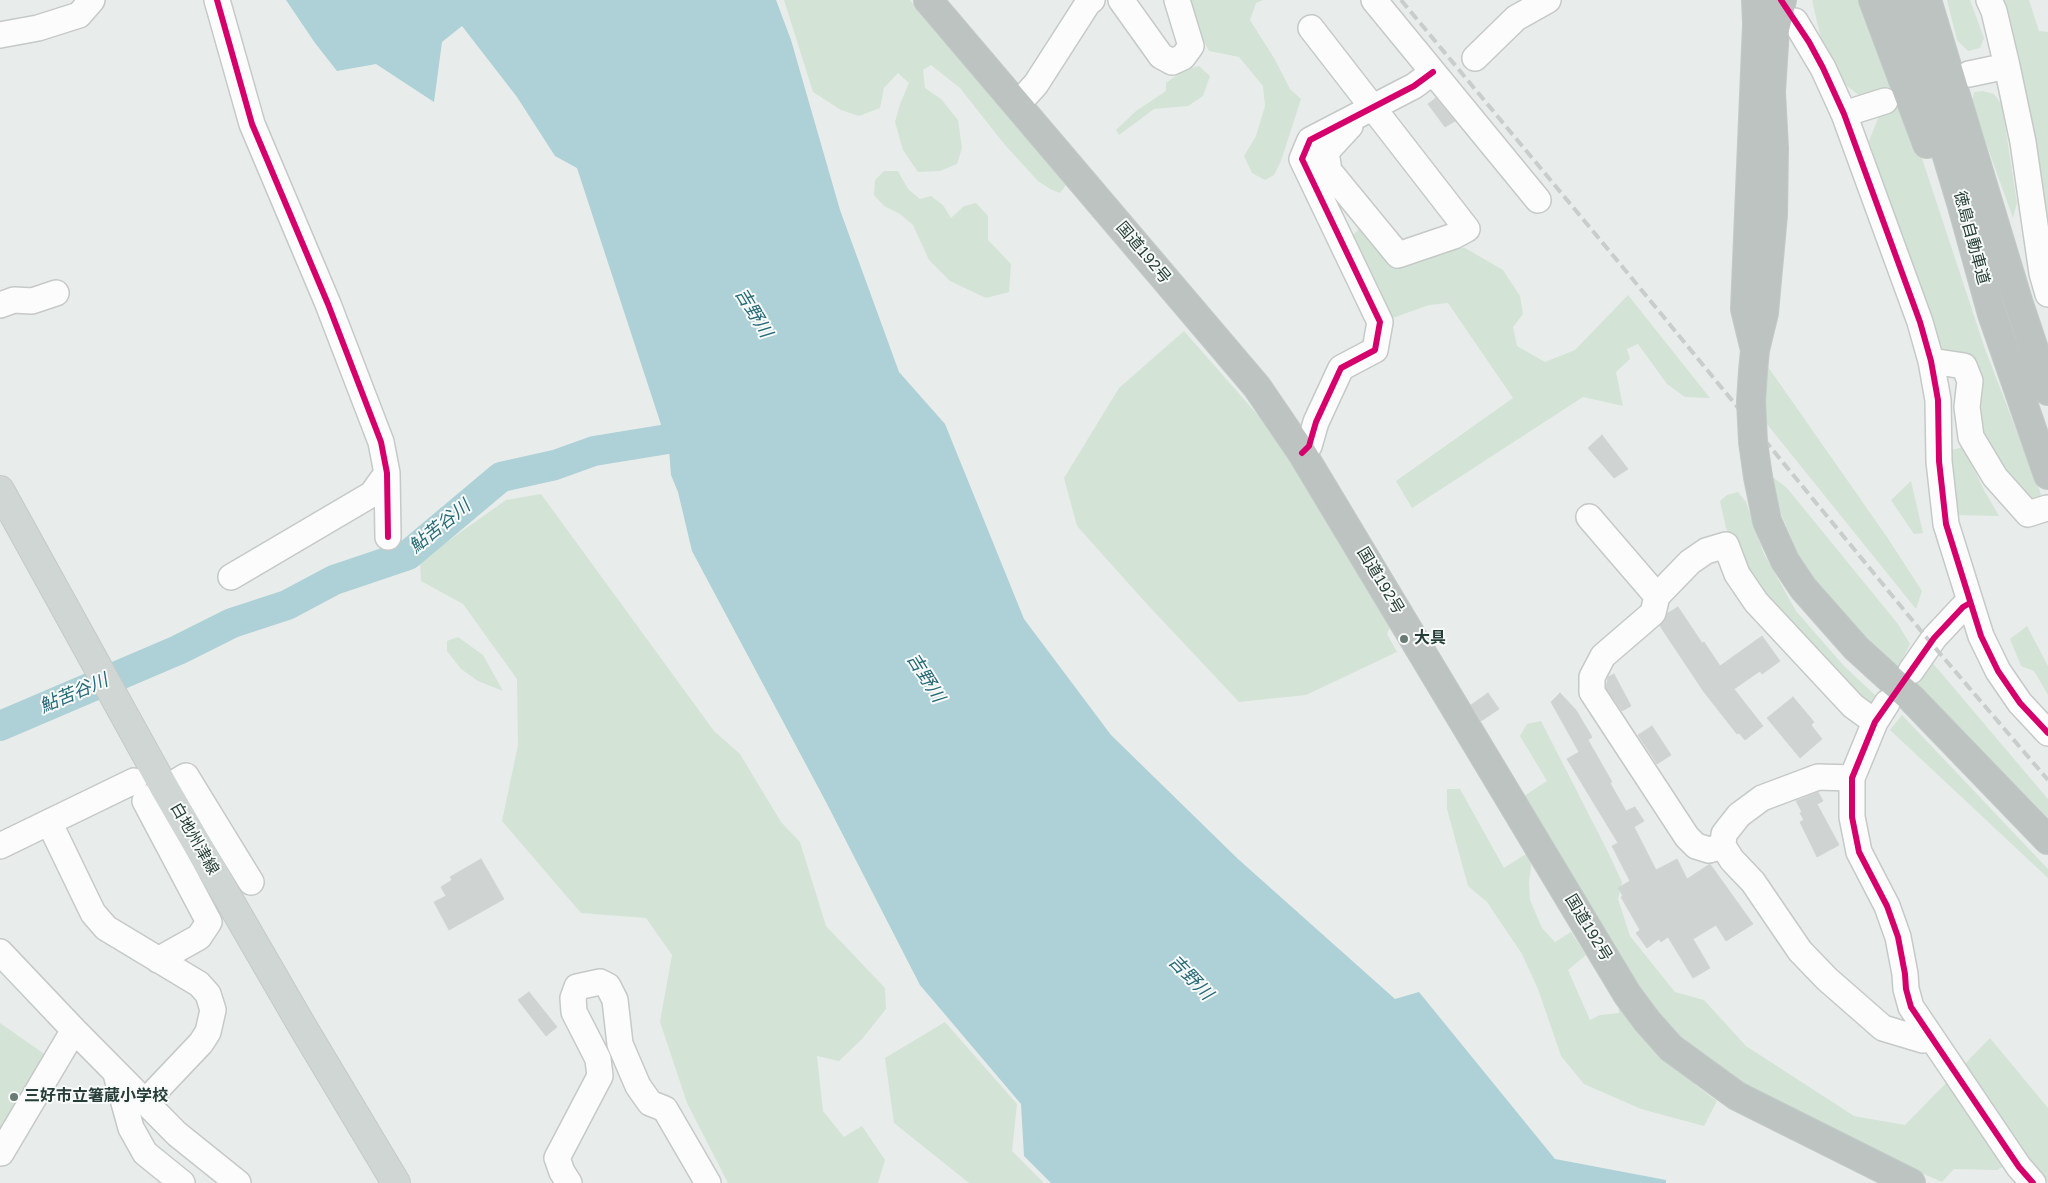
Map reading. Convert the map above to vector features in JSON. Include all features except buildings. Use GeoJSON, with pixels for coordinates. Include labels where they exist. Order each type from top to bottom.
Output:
{"type":"FeatureCollection","features":[{"type":"Feature","properties":{"kind":"highway","name":"国道192号"},"geometry":{"type":"LineString","coordinates":[[928,0],[1257,387],[1302,453],[1627,994],[1647,1021],[1671,1048],[1737,1096],[1911,1183]]}},
{"type":"Feature","properties":{"kind":"highway"},"geometry":{"type":"LineString","coordinates":[[1873,0],[1992,314]]}},
{"type":"Feature","properties":{"kind":"highway","name":"徳島自動車道"},"geometry":{"type":"LineString","coordinates":[[1900,0],[1962,206],[1992,314],[2048,474]]}},
{"type":"Feature","properties":{"kind":"highway","name":"徳島自動車道"},"geometry":{"type":"LineString","coordinates":[[1927,0],[2018,304],[2048,391]]}},
{"type":"Feature","properties":{"kind":"highway"},"geometry":{"type":"LineString","coordinates":[[1754,361],[1745,308],[1759,8]]}},
{"type":"Feature","properties":{"kind":"highway"},"geometry":{"type":"LineString","coordinates":[[1789,11],[1775,30],[1771,92],[1774,148],[1773,215],[1764,313],[1754,361],[1751,401],[1753,442],[1767,521],[1785,561],[1803,588],[1856,648],[1912,698],[2048,840]]}},
{"type":"Feature","properties":{"kind":"main road","name":"白地州津線"},"geometry":{"type":"LineString","coordinates":[[0,490],[142,771],[164,787],[301,1024],[396,1183]]}},
{"type":"Feature","properties":{"kind":"street"},"geometry":{"type":"LineString","coordinates":[[0,35],[38,28],[80,15],[92,0]]}},
{"type":"Feature","properties":{"kind":"street"},"geometry":{"type":"LineString","coordinates":[[217,0],[252,124],[328,304],[381,442],[387,473],[388,536]]}},
{"type":"Feature","properties":{"kind":"street"},"geometry":{"type":"LineString","coordinates":[[1017,105],[1036,84],[1088,2],[1092,0]]}},
{"type":"Feature","properties":{"kind":"street"},"geometry":{"type":"LineString","coordinates":[[1121,0],[1162,56],[1172,62],[1183,57],[1190,46],[1177,0]]}},
{"type":"Feature","properties":{"kind":"street"},"geometry":{"type":"LineString","coordinates":[[1374,0],[1538,200]]}},
{"type":"Feature","properties":{"kind":"street"},"geometry":{"type":"LineString","coordinates":[[1474,58],[1516,18],[1546,0]]}},
{"type":"Feature","properties":{"kind":"street"},"geometry":{"type":"LineString","coordinates":[[1989,0],[1994,11],[2023,142],[2042,273],[2048,294]]}},
{"type":"Feature","properties":{"kind":"street"},"geometry":{"type":"LineString","coordinates":[[1789,11],[1823,68],[1844,114],[1920,322],[1931,361],[1938,400],[1939,461],[1946,524],[1970,603],[1998,671],[2020,703],[2048,733]]}},
{"type":"Feature","properties":{"kind":"street"},"geometry":{"type":"LineString","coordinates":[[1311,28],[1363,112],[1467,229],[1454,236],[1398,255],[1329,171],[1326,152],[1363,112]]}},
{"type":"Feature","properties":{"kind":"street"},"geometry":{"type":"LineString","coordinates":[[1969,74],[2007,66]]}},
{"type":"Feature","properties":{"kind":"street"},"geometry":{"type":"LineString","coordinates":[[1302,453],[1309,446],[1316,422],[1341,368],[1375,350],[1380,322],[1302,159],[1310,140],[1414,86],[1433,72]]}},
{"type":"Feature","properties":{"kind":"street"},"geometry":{"type":"LineString","coordinates":[[1844,114],[1885,101]]}},
{"type":"Feature","properties":{"kind":"street"},"geometry":{"type":"LineString","coordinates":[[7,302],[32,300],[56,293]]}},
{"type":"Feature","properties":{"kind":"street"},"geometry":{"type":"LineString","coordinates":[[1931,361],[1964,366],[1970,381],[1967,407],[1971,437],[1994,476],[2028,514],[2047,508]]}},
{"type":"Feature","properties":{"kind":"street"},"geometry":{"type":"LineString","coordinates":[[231,577],[372,494],[387,473]]}},
{"type":"Feature","properties":{"kind":"street"},"geometry":{"type":"LineString","coordinates":[[1589,517],[1657,596]]}},
{"type":"Feature","properties":{"kind":"street"},"geometry":{"type":"LineString","coordinates":[[1723,846],[1709,850],[1696,846],[1686,837],[1592,692],[1592,677],[1603,656],[1653,613],[1657,596],[1690,562],[1706,551],[1726,545],[1737,574],[1756,602],[1853,706],[1881,712],[1852,778],[1852,817],[1859,852],[1887,906],[1898,936],[1906,989],[1911,1007],[2019,1167],[2033,1183]]}},
{"type":"Feature","properties":{"kind":"street"},"geometry":{"type":"LineString","coordinates":[[1911,670],[1934,638],[1963,607],[1970,603]]}},
{"type":"Feature","properties":{"kind":"street"},"geometry":{"type":"LineString","coordinates":[[0,846],[49,822],[142,771]]}},
{"type":"Feature","properties":{"kind":"street"},"geometry":{"type":"LineString","coordinates":[[158,960],[200,937],[209,922],[145,801],[164,787],[186,776],[251,882]]}},
{"type":"Feature","properties":{"kind":"street"},"geometry":{"type":"LineString","coordinates":[[1852,778],[1818,777],[1762,798],[1739,815],[1724,834],[1723,846],[1732,860],[1753,882],[1800,951],[1827,979],[1883,1028],[1923,1040],[1931,1038]]}},
{"type":"Feature","properties":{"kind":"street"},"geometry":{"type":"LineString","coordinates":[[49,822],[93,913],[106,928],[199,984],[208,994],[213,1010],[208,1032],[201,1043],[145,1102]]}},
{"type":"Feature","properties":{"kind":"street"},"geometry":{"type":"LineString","coordinates":[[0,952],[176,1134],[238,1183]]}},
{"type":"Feature","properties":{"kind":"street"},"geometry":{"type":"LineString","coordinates":[[569,1183],[562,1172],[557,1158],[600,1076],[598,1058],[574,1012],[573,998],[576,987],[600,982],[608,986],[615,1000],[620,1044],[638,1086],[650,1103],[665,1109],[708,1183]]}},
{"type":"Feature","properties":{"kind":"street"},"geometry":{"type":"LineString","coordinates":[[1,1153],[74,1030]]}},
{"type":"Feature","properties":{"kind":"street"},"geometry":{"type":"LineString","coordinates":[[116,1072],[131,1128],[145,1153],[182,1183]]}},
{"type":"Feature","properties":{"kind":"green space"},"geometry":{"type":"Polygon","coordinates":[[[784,0],[910,0],[1066,185],[1060,193],[1038,181],[1005,145],[960,88],[931,65],[923,70],[925,88],[941,99],[958,120],[962,148],[957,164],[940,171],[918,172],[903,150],[895,122],[909,83],[898,73],[884,88],[880,108],[859,116],[841,110],[813,92],[784,0]]]}},
{"type":"Feature","properties":{"kind":"green space"},"geometry":{"type":"Polygon","coordinates":[[[1188,0],[1263,0],[1256,3],[1250,20],[1274,58],[1290,89],[1301,99],[1281,161],[1274,175],[1265,180],[1252,173],[1244,156],[1256,136],[1265,106],[1263,86],[1239,57],[1209,51],[1201,36],[1188,0]]]}},
{"type":"Feature","properties":{"kind":"green space"},"geometry":{"type":"Polygon","coordinates":[[[1812,0],[1860,0],[1893,86],[1871,95],[1860,96],[1843,83],[1822,43],[1812,0]]]}},
{"type":"Feature","properties":{"kind":"green space"},"geometry":{"type":"Polygon","coordinates":[[[1947,0],[1970,0],[1984,38],[1980,48],[1968,51],[1957,40],[1947,0]]]}},
{"type":"Feature","properties":{"kind":"green space"},"geometry":{"type":"Polygon","coordinates":[[[1998,0],[2029,0],[2039,31],[2048,32],[2048,223],[2029,111],[1998,0]]]}},
{"type":"Feature","properties":{"kind":"green space"},"geometry":{"type":"Polygon","coordinates":[[[1199,66],[1210,76],[1203,96],[1188,106],[1154,109],[1119,135],[1116,130],[1136,111],[1166,91],[1166,83],[1184,70],[1199,66]]]}},
{"type":"Feature","properties":{"kind":"green space"},"geometry":{"type":"Polygon","coordinates":[[[1983,91],[1994,94],[2002,105],[2017,203],[2013,218],[1972,104],[1974,92],[1983,91]]]}},
{"type":"Feature","properties":{"kind":"green space"},"geometry":{"type":"Polygon","coordinates":[[[1894,107],[1906,110],[1985,349],[2041,494],[2035,505],[2026,504],[1977,434],[1975,408],[1941,354],[1869,141],[1879,116],[1894,107]]]}},
{"type":"Feature","properties":{"kind":"green space"},"geometry":{"type":"Polygon","coordinates":[[[884,171],[898,171],[908,189],[920,199],[931,196],[943,205],[951,218],[964,206],[976,203],[988,216],[988,240],[1011,264],[1009,292],[986,298],[950,281],[929,260],[913,225],[900,214],[884,206],[874,195],[875,180],[884,171]]]}},
{"type":"Feature","properties":{"kind":"green space"},"geometry":{"type":"Polygon","coordinates":[[[1359,229],[1390,266],[1441,247],[1465,248],[1503,270],[1520,296],[1523,314],[1513,327],[1517,346],[1545,362],[1575,350],[1628,295],[1710,398],[1685,397],[1667,384],[1638,344],[1627,349],[1630,359],[1616,372],[1623,406],[1583,397],[1412,508],[1396,481],[1513,398],[1448,303],[1429,305],[1387,320],[1349,239],[1359,229]]]}},
{"type":"Feature","properties":{"kind":"green space"},"geometry":{"type":"Polygon","coordinates":[[[1184,331],[1285,446],[1390,627],[1387,634],[1397,652],[1306,695],[1239,702],[1077,526],[1064,478],[1119,388],[1184,331]]]}},
{"type":"Feature","properties":{"kind":"green space"},"geometry":{"type":"Polygon","coordinates":[[[1766,364],[1887,537],[1922,591],[1916,609],[1766,423],[1766,364]]]}},
{"type":"Feature","properties":{"kind":"green space"},"geometry":{"type":"Polygon","coordinates":[[[1963,447],[1999,516],[1957,515],[1952,450],[1963,447]]]}},
{"type":"Feature","properties":{"kind":"green space"},"geometry":{"type":"Polygon","coordinates":[[[1770,475],[1787,488],[1898,624],[1910,644],[1898,668],[1818,592],[1798,554],[1777,504],[1770,475]]]}},
{"type":"Feature","properties":{"kind":"green space"},"geometry":{"type":"Polygon","coordinates":[[[1911,481],[1923,533],[1914,534],[1891,500],[1911,481]]]}},
{"type":"Feature","properties":{"kind":"green space"},"geometry":{"type":"Polygon","coordinates":[[[1738,492],[1746,502],[1764,554],[1796,611],[1844,666],[1877,697],[1869,710],[1761,593],[1741,560],[1726,528],[1720,501],[1727,495],[1738,492]]]}},
{"type":"Feature","properties":{"kind":"green space"},"geometry":{"type":"Polygon","coordinates":[[[541,494],[714,731],[740,754],[781,822],[800,842],[826,926],[885,988],[886,1009],[862,1039],[839,1061],[817,1056],[823,1111],[844,1137],[862,1126],[885,1160],[878,1183],[728,1183],[687,1103],[660,1022],[672,955],[646,918],[581,913],[502,821],[518,745],[517,679],[463,604],[421,581],[420,561],[506,500],[541,494]]]}},
{"type":"Feature","properties":{"kind":"green space"},"geometry":{"type":"Polygon","coordinates":[[[2027,626],[2048,666],[2048,695],[2034,671],[2021,666],[2010,639],[2027,626]]]}},
{"type":"Feature","properties":{"kind":"green space"},"geometry":{"type":"Polygon","coordinates":[[[458,637],[483,655],[503,691],[478,681],[461,669],[447,651],[447,641],[458,637]]]}},
{"type":"Feature","properties":{"kind":"green space"},"geometry":{"type":"Polygon","coordinates":[[[1931,661],[2048,799],[2048,821],[1915,684],[1931,661]]]}},
{"type":"Feature","properties":{"kind":"green space"},"geometry":{"type":"Polygon","coordinates":[[[1902,715],[2048,869],[2048,878],[1890,730],[1902,715]]]}},
{"type":"Feature","properties":{"kind":"green space"},"geometry":{"type":"Polygon","coordinates":[[[1541,721],[1622,882],[1618,899],[1630,936],[1675,992],[1704,1000],[1746,1046],[1854,1116],[1905,1125],[1990,1038],[2048,1108],[2048,1183],[2022,1156],[1997,1170],[1954,1169],[1942,1182],[1825,1131],[1709,1066],[1694,1084],[1717,1101],[1704,1126],[1641,1109],[1584,1084],[1561,1056],[1538,989],[1522,954],[1487,902],[1468,886],[1447,809],[1447,789],[1460,789],[1504,868],[1529,852],[1532,860],[1529,881],[1530,900],[1542,928],[1555,942],[1571,932],[1586,955],[1568,970],[1590,1020],[1600,1015],[1619,1013],[1615,956],[1521,798],[1547,781],[1520,736],[1527,724],[1541,721]]]}},
{"type":"Feature","properties":{"kind":"green space"},"geometry":{"type":"Polygon","coordinates":[[[945,1022],[1017,1104],[1012,1151],[1044,1183],[969,1183],[894,1123],[885,1058],[945,1022]]]}},
{"type":"Feature","properties":{"kind":"green space","name":"三好市立箸蔵小学校"},"geometry":{"type":"Polygon","coordinates":[[[0,1023],[50,1058],[0,1132],[0,1023]]]}},
{"type":"Feature","properties":{"kind":"water","name":"吉野川"},"geometry":{"type":"Polygon","coordinates":[[[286,0],[776,0],[791,40],[840,210],[899,372],[945,424],[1024,619],[1111,735],[1238,859],[1395,999],[1419,992],[1555,1159],[1666,1180],[1666,1183],[1051,1183],[1024,1156],[1021,1104],[920,985],[826,802],[692,551],[678,492],[671,475],[669,449],[577,168],[555,156],[517,97],[462,26],[442,42],[434,102],[376,64],[337,71],[315,43],[286,0]]]}},
{"type":"Feature","properties":{"kind":"waterway","name":"鮎苦谷川"},"geometry":{"type":"LineString","coordinates":[[0,726],[178,650],[232,623],[287,605],[334,580],[408,555],[501,477],[555,465],[594,451],[686,436],[700,421]]}},
{"type":"Feature","properties":{"kind":"railway"},"geometry":{"type":"LineString","coordinates":[[1401,0],[1931,643],[2048,780]]}},
{"type":"Feature","properties":{"kind":"cycle path"},"geometry":{"type":"LineString","coordinates":[[217,0],[252,124],[328,304],[381,442],[387,473],[388,537]]}},
{"type":"Feature","properties":{"kind":"cycle path"},"geometry":{"type":"LineString","coordinates":[[1781,0],[1809,42],[1844,114],[1920,322],[1931,361],[1938,400],[1939,461],[1946,524],[1981,636],[1998,671],[2020,703],[2048,733]]}},
{"type":"Feature","properties":{"kind":"cycle path"},"geometry":{"type":"LineString","coordinates":[[1302,453],[1309,446],[1316,422],[1341,368],[1375,350],[1380,322],[1302,159],[1310,140],[1414,86],[1433,72]]}},
{"type":"Feature","properties":{"kind":"cycle path"},"geometry":{"type":"LineString","coordinates":[[1970,603],[1963,607],[1934,638],[1875,722],[1852,778],[1852,817],[1859,852],[1887,906],[1898,937],[1906,989],[1911,1007],[2019,1167],[2033,1183]]}},
{"type":"Feature","properties":{"kind":"place","name":"大具"},"geometry":{"type":"Point","coordinates":[1404,639]}},
{"type":"Feature","properties":{"kind":"place","name":"三好市立箸蔵小学校"},"geometry":{"type":"Point","coordinates":[14,1097]}}]}
